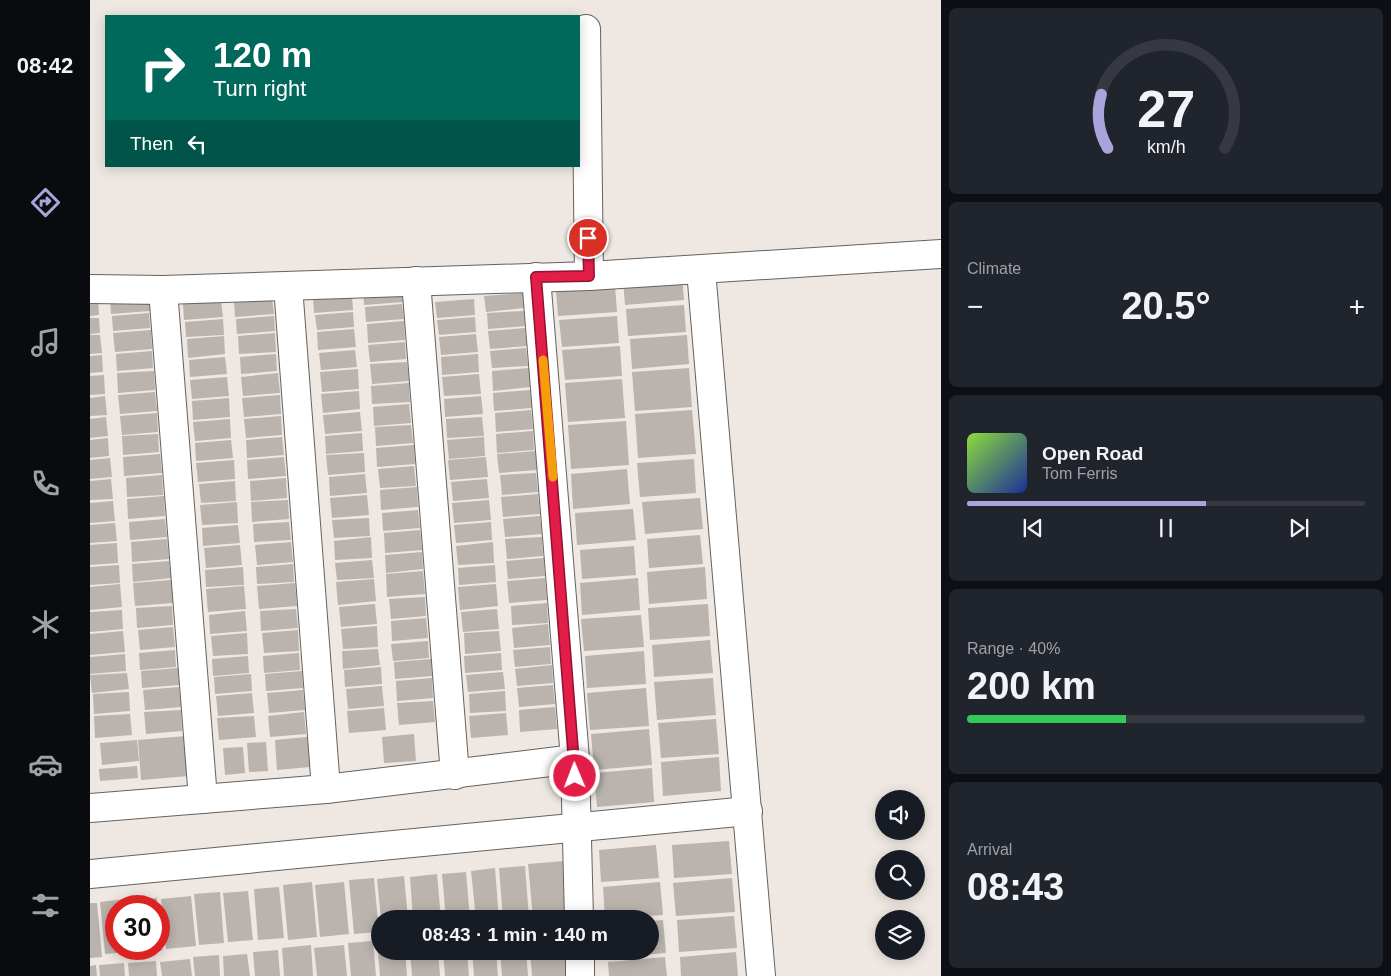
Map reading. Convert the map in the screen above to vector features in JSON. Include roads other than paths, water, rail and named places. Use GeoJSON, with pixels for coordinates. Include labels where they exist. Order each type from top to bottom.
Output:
{"type":"FeatureCollection","features":[{"type":"Feature","properties":{"kind":"street"},"geometry":{"type":"LineString","coordinates":[[586,30],[589,276]]}},
{"type":"Feature","properties":{"kind":"street"},"geometry":{"type":"LineString","coordinates":[[90,289],[163,290],[589,276],[941,254]]}},
{"type":"Feature","properties":{"kind":"street"},"geometry":{"type":"LineString","coordinates":[[701,270],[761,976]]}},
{"type":"Feature","properties":{"kind":"street"},"geometry":{"type":"LineString","coordinates":[[536,277],[575,759],[578,910]]}},
{"type":"Feature","properties":{"kind":"street"},"geometry":{"type":"LineString","coordinates":[[416,282],[455,774]]}},
{"type":"Feature","properties":{"kind":"street"},"geometry":{"type":"LineString","coordinates":[[288,286],[326,788]]}},
{"type":"Feature","properties":{"kind":"street"},"geometry":{"type":"LineString","coordinates":[[163,290],[203,799]]}},
{"type":"Feature","properties":{"kind":"street"},"geometry":{"type":"LineString","coordinates":[[90,808],[326,788],[575,759]]}},
{"type":"Feature","properties":{"kind":"street"},"geometry":{"type":"LineString","coordinates":[[90,874],[748,811]]}},
{"type":"Feature","properties":{"kind":"street"},"geometry":{"type":"LineString","coordinates":[[580,960],[580,976]]}}]}
